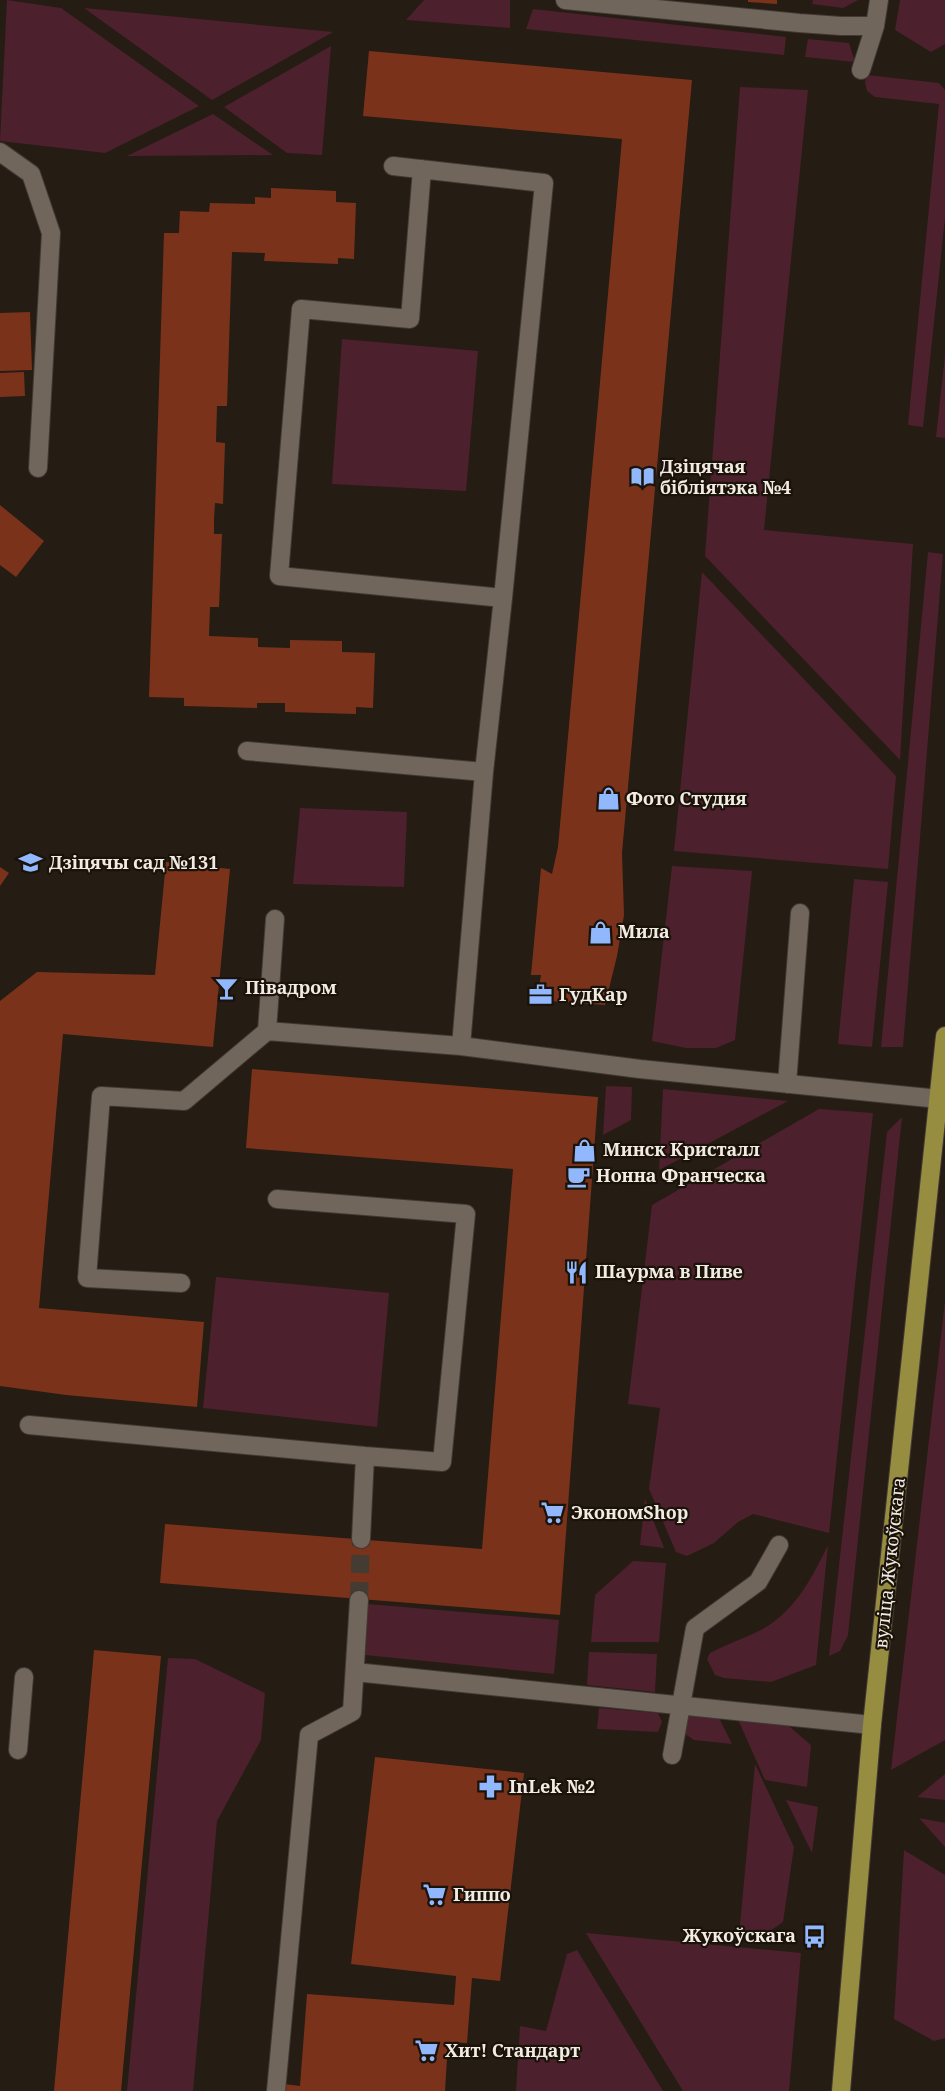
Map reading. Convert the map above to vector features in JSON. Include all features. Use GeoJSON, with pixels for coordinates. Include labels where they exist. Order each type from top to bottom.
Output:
{"type":"FeatureCollection","features":[{"type":"Feature","properties":{"kind":"main road","name":"вуліца Жукоўскага"},"geometry":{"type":"LineString","coordinates":[[842,2091],[872,1725],[939,1151],[939,1099],[945,1036]]}},
{"type":"Feature","properties":{"kind":"street"},"geometry":{"type":"LineString","coordinates":[[565,0],[810,24],[875,26]]}},
{"type":"Feature","properties":{"kind":"street"},"geometry":{"type":"LineString","coordinates":[[861,70],[875,26],[879,0]]}},
{"type":"Feature","properties":{"kind":"street"},"geometry":{"type":"LineString","coordinates":[[0,152],[31,174],[51,233],[38,468]]}},
{"type":"Feature","properties":{"kind":"street"},"geometry":{"type":"LineString","coordinates":[[393,166],[544,183],[484,772],[461,1046]]}},
{"type":"Feature","properties":{"kind":"street"},"geometry":{"type":"LineString","coordinates":[[422,169],[410,319],[301,309],[279,576],[503,598]]}},
{"type":"Feature","properties":{"kind":"street"},"geometry":{"type":"LineString","coordinates":[[247,751],[484,772]]}},
{"type":"Feature","properties":{"kind":"street"},"geometry":{"type":"LineString","coordinates":[[787,1084],[800,913]]}},
{"type":"Feature","properties":{"kind":"street"},"geometry":{"type":"LineString","coordinates":[[267,1031],[275,919]]}},
{"type":"Feature","properties":{"kind":"street"},"geometry":{"type":"LineString","coordinates":[[181,1283],[87,1278],[101,1096],[184,1101],[267,1031],[461,1046],[640,1069],[939,1099]]}},
{"type":"Feature","properties":{"kind":"street"},"geometry":{"type":"LineString","coordinates":[[28,1425],[441,1462],[466,1214],[277,1199]]}},
{"type":"Feature","properties":{"kind":"street"},"geometry":{"type":"LineString","coordinates":[[361,1539],[365,1456]]}},
{"type":"Feature","properties":{"kind":"street"},"geometry":{"type":"LineString","coordinates":[[672,1755],[695,1628],[758,1582],[779,1545]]}},
{"type":"Feature","properties":{"kind":"street"},"geometry":{"type":"LineString","coordinates":[[276,2091],[309,1735],[352,1712],[359,1600]]}},
{"type":"Feature","properties":{"kind":"street"},"geometry":{"type":"LineString","coordinates":[[356,1672],[872,1725]]}},
{"type":"Feature","properties":{"kind":"street"},"geometry":{"type":"LineString","coordinates":[[18,1750],[24,1677]]}},
{"type":"Feature","properties":{"kind":"shaded area"},"geometry":{"type":"Polygon","coordinates":[[[7,0],[61,8],[199,106],[105,153],[0,141],[7,0]]]}},
{"type":"Feature","properties":{"kind":"shaded area"},"geometry":{"type":"Polygon","coordinates":[[[424,0],[510,0],[510,28],[406,20],[424,0]]]}},
{"type":"Feature","properties":{"kind":"shaded area"},"geometry":{"type":"Polygon","coordinates":[[[813,0],[858,0],[843,8],[812,4],[813,0]]]}},
{"type":"Feature","properties":{"kind":"shaded area"},"geometry":{"type":"Polygon","coordinates":[[[900,0],[945,0],[945,44],[931,52],[895,30],[900,0]]]}},
{"type":"Feature","properties":{"kind":"shaded area"},"geometry":{"type":"Polygon","coordinates":[[[84,8],[333,32],[212,100],[84,8]]]}},
{"type":"Feature","properties":{"kind":"shaded area"},"geometry":{"type":"Polygon","coordinates":[[[533,9],[786,37],[784,55],[526,29],[533,9]]]}},
{"type":"Feature","properties":{"kind":"shaded area"},"geometry":{"type":"Polygon","coordinates":[[[808,39],[849,43],[855,62],[805,57],[808,39]]]}},
{"type":"Feature","properties":{"kind":"shaded area"},"geometry":{"type":"Polygon","coordinates":[[[331,46],[322,155],[287,153],[224,107],[331,46]]]}},
{"type":"Feature","properties":{"kind":"shaded area"},"geometry":{"type":"Polygon","coordinates":[[[867,75],[939,83],[945,90],[945,218],[923,427],[908,425],[939,104],[875,97],[867,91],[865,82],[867,75]]]}},
{"type":"Feature","properties":{"kind":"shaded area"},"geometry":{"type":"Polygon","coordinates":[[[740,87],[808,90],[764,530],[913,544],[900,760],[705,556],[740,87]]]}},
{"type":"Feature","properties":{"kind":"shaded area"},"geometry":{"type":"Polygon","coordinates":[[[213,114],[273,155],[127,156],[213,114]]]}},
{"type":"Feature","properties":{"kind":"shaded area"},"geometry":{"type":"Polygon","coordinates":[[[342,339],[478,351],[466,491],[332,484],[342,339]]]}},
{"type":"Feature","properties":{"kind":"shaded area"},"geometry":{"type":"Polygon","coordinates":[[[945,355],[945,438],[936,437],[945,355]]]}},
{"type":"Feature","properties":{"kind":"shaded area"},"geometry":{"type":"Polygon","coordinates":[[[928,552],[943,554],[903,1047],[881,1047],[928,552]]]}},
{"type":"Feature","properties":{"kind":"shaded area"},"geometry":{"type":"Polygon","coordinates":[[[702,572],[896,776],[888,869],[674,851],[702,572]]]}},
{"type":"Feature","properties":{"kind":"shaded area"},"geometry":{"type":"Polygon","coordinates":[[[300,808],[407,812],[404,887],[293,884],[300,808]]]}},
{"type":"Feature","properties":{"kind":"shaded area"},"geometry":{"type":"Polygon","coordinates":[[[672,866],[752,871],[735,1040],[716,1048],[686,1048],[652,1041],[672,866]]]}},
{"type":"Feature","properties":{"kind":"shaded area"},"geometry":{"type":"Polygon","coordinates":[[[854,879],[888,882],[872,1047],[838,1044],[854,879]]]}},
{"type":"Feature","properties":{"kind":"shaded area"},"geometry":{"type":"Polygon","coordinates":[[[606,1086],[632,1087],[631,1120],[603,1135],[606,1086]]]}},
{"type":"Feature","properties":{"kind":"shaded area"},"geometry":{"type":"Polygon","coordinates":[[[663,1089],[788,1101],[659,1170],[663,1089]]]}},
{"type":"Feature","properties":{"kind":"shaded area"},"geometry":{"type":"Polygon","coordinates":[[[819,1109],[873,1113],[829,1533],[753,1514],[738,1522],[714,1543],[687,1556],[676,1552],[649,1489],[660,1408],[628,1404],[652,1205],[819,1109]]]}},
{"type":"Feature","properties":{"kind":"shaded area"},"geometry":{"type":"Polygon","coordinates":[[[902,1117],[848,1635],[840,1651],[829,1656],[887,1132],[902,1117]]]}},
{"type":"Feature","properties":{"kind":"shaded area"},"geometry":{"type":"Polygon","coordinates":[[[216,1277],[389,1293],[377,1427],[203,1408],[216,1277]]]}},
{"type":"Feature","properties":{"kind":"shaded area"},"geometry":{"type":"Polygon","coordinates":[[[945,1301],[945,1740],[891,1770],[945,1301]]]}},
{"type":"Feature","properties":{"kind":"shaded area"},"geometry":{"type":"Polygon","coordinates":[[[645,1499],[664,1548],[640,1545],[645,1499]]]}},
{"type":"Feature","properties":{"kind":"shaded area"},"geometry":{"type":"Polygon","coordinates":[[[828,1545],[816,1665],[771,1682],[724,1678],[715,1675],[707,1659],[710,1653],[753,1634],[777,1620],[803,1591],[828,1545]]]}},
{"type":"Feature","properties":{"kind":"shaded area"},"geometry":{"type":"Polygon","coordinates":[[[633,1561],[666,1563],[659,1642],[591,1642],[595,1595],[633,1561]]]}},
{"type":"Feature","properties":{"kind":"shaded area"},"geometry":{"type":"Polygon","coordinates":[[[368,1604],[559,1620],[554,1674],[365,1655],[368,1604]]]}},
{"type":"Feature","properties":{"kind":"shaded area"},"geometry":{"type":"Polygon","coordinates":[[[589,1652],[657,1654],[655,1692],[587,1685],[589,1652]]]}},
{"type":"Feature","properties":{"kind":"shaded area"},"geometry":{"type":"Polygon","coordinates":[[[168,1658],[195,1659],[265,1693],[261,1740],[217,1821],[193,2091],[127,2091],[168,1658]]]}},
{"type":"Feature","properties":{"kind":"shaded area"},"geometry":{"type":"Polygon","coordinates":[[[599,1708],[658,1713],[662,1722],[658,1732],[597,1729],[599,1708]]]}},
{"type":"Feature","properties":{"kind":"shaded area"},"geometry":{"type":"Polygon","coordinates":[[[689,1714],[718,1716],[732,1744],[694,1740],[685,1734],[683,1727],[689,1714]]]}},
{"type":"Feature","properties":{"kind":"shaded area"},"geometry":{"type":"Polygon","coordinates":[[[736,1715],[784,1722],[811,1745],[807,1787],[765,1780],[736,1715]]]}},
{"type":"Feature","properties":{"kind":"shaded area"},"geometry":{"type":"Polygon","coordinates":[[[755,1764],[794,1847],[783,1922],[761,1937],[739,1935],[755,1764]]]}},
{"type":"Feature","properties":{"kind":"shaded area"},"geometry":{"type":"Polygon","coordinates":[[[945,1774],[945,1800],[917,1797],[945,1774]]]}},
{"type":"Feature","properties":{"kind":"shaded area"},"geometry":{"type":"Polygon","coordinates":[[[786,1800],[818,1807],[812,1853],[786,1800]]]}},
{"type":"Feature","properties":{"kind":"shaded area"},"geometry":{"type":"Polygon","coordinates":[[[919,1818],[945,1823],[945,1847],[919,1818]]]}},
{"type":"Feature","properties":{"kind":"shaded area"},"geometry":{"type":"Polygon","coordinates":[[[904,1850],[945,1875],[945,2038],[934,2041],[894,2019],[904,1850]]]}},
{"type":"Feature","properties":{"kind":"shaded area"},"geometry":{"type":"Polygon","coordinates":[[[586,1933],[801,1953],[789,2091],[683,2091],[586,1933]]]}},
{"type":"Feature","properties":{"kind":"shaded area"},"geometry":{"type":"Polygon","coordinates":[[[577,1950],[663,2091],[516,2091],[520,2026],[546,2031],[567,1954],[577,1950]]]}},
{"type":"Feature","properties":{"kind":"building"},"geometry":{"type":"Polygon","coordinates":[[[748,0],[777,0],[777,4],[748,2],[748,0]]]}},
{"type":"Feature","properties":{"kind":"building"},"geometry":{"type":"Polygon","coordinates":[[[369,51],[692,80],[622,853],[624,915],[605,1005],[537,1000],[541,975],[531,975],[541,868],[552,874],[558,847],[622,139],[363,116],[369,51]]]}},
{"type":"Feature","properties":{"kind":"building"},"geometry":{"type":"Polygon","coordinates":[[[271,188],[336,191],[336,202],[356,203],[354,259],[338,258],[338,264],[264,261],[265,253],[232,252],[227,406],[217,406],[216,442],[225,443],[223,504],[215,503],[214,519],[214,534],[222,534],[219,607],[210,607],[209,636],[258,638],[258,647],[290,648],[290,640],[342,641],[342,652],[375,653],[373,708],[356,707],[356,714],[285,712],[285,703],[257,703],[257,708],[184,706],[184,698],[149,697],[164,233],[179,233],[180,211],[209,212],[210,203],[255,204],[255,197],[271,198],[271,188]]]}},
{"type":"Feature","properties":{"kind":"building"},"geometry":{"type":"Polygon","coordinates":[[[30,312],[32,370],[0,371],[0,313],[30,312]]]}},
{"type":"Feature","properties":{"kind":"building"},"geometry":{"type":"Polygon","coordinates":[[[24,372],[25,396],[0,397],[0,373],[24,372]]]}},
{"type":"Feature","properties":{"kind":"building"},"geometry":{"type":"Polygon","coordinates":[[[0,505],[44,541],[16,577],[0,565],[0,505]]]}},
{"type":"Feature","properties":{"kind":"building"},"geometry":{"type":"Polygon","coordinates":[[[166,862],[230,869],[213,1047],[63,1034],[39,1308],[204,1322],[197,1407],[66,1395],[0,1386],[0,1001],[37,972],[155,975],[166,862]]]}},
{"type":"Feature","properties":{"kind":"building"},"geometry":{"type":"Polygon","coordinates":[[[0,867],[9,873],[0,886],[0,867]]]}},
{"type":"Feature","properties":{"kind":"building"},"geometry":{"type":"Polygon","coordinates":[[[252,1069],[598,1097],[560,1615],[160,1583],[165,1524],[482,1549],[513,1169],[246,1148],[252,1069]]]}},
{"type":"Feature","properties":{"kind":"building"},"geometry":{"type":"Polygon","coordinates":[[[94,1650],[161,1656],[121,2091],[54,2091],[94,1650]]]}},
{"type":"Feature","properties":{"kind":"building","name":"Гиппо"},"geometry":{"type":"Polygon","coordinates":[[[375,1757],[524,1773],[500,1981],[472,1978],[467,2043],[448,2042],[445,2091],[284,2091],[284,2084],[300,2086],[307,1994],[454,2005],[456,1976],[351,1964],[375,1757]]]}},
{"type":"Feature","properties":{"kind":"tunnel"},"geometry":{"type":"LineString","coordinates":[[359,1600],[361,1539]]}},
{"type":"Feature","properties":{"kind":"place","name":"Дзіцячая бібліятэка №4"},"geometry":{"type":"Point","coordinates":[642,477]}},
{"type":"Feature","properties":{"kind":"place","name":"Фото Студия"},"geometry":{"type":"Point","coordinates":[608,799]}},
{"type":"Feature","properties":{"kind":"place","name":"Дзіцячы сад №131"},"geometry":{"type":"Point","coordinates":[31,863]}},
{"type":"Feature","properties":{"kind":"place","name":"Мила"},"geometry":{"type":"Point","coordinates":[600,932]}},
{"type":"Feature","properties":{"kind":"place","name":"Пiвадром"},"geometry":{"type":"Point","coordinates":[227,988]}},
{"type":"Feature","properties":{"kind":"place","name":"ГудКар"},"geometry":{"type":"Point","coordinates":[541,995]}},
{"type":"Feature","properties":{"kind":"place","name":"Минск Кристалл"},"geometry":{"type":"Point","coordinates":[585,1150]}},
{"type":"Feature","properties":{"kind":"place","name":"Нонна Франческа"},"geometry":{"type":"Point","coordinates":[578,1176]}},
{"type":"Feature","properties":{"kind":"place","name":"Шаурма в Пиве"},"geometry":{"type":"Point","coordinates":[577,1272]}},
{"type":"Feature","properties":{"kind":"place","name":"ЭкономShop"},"geometry":{"type":"Point","coordinates":[553,1513]}},
{"type":"Feature","properties":{"kind":"place","name":"InLek №2"},"geometry":{"type":"Point","coordinates":[491,1787]}},
{"type":"Feature","properties":{"kind":"place","name":"Гиппо"},"geometry":{"type":"Point","coordinates":[435,1895]}},
{"type":"Feature","properties":{"kind":"place","name":"Жукоўскага"},"geometry":{"type":"Point","coordinates":[814,1936]}},
{"type":"Feature","properties":{"kind":"place","name":"Хит! Стандарт"},"geometry":{"type":"Point","coordinates":[427,2051]}}]}
